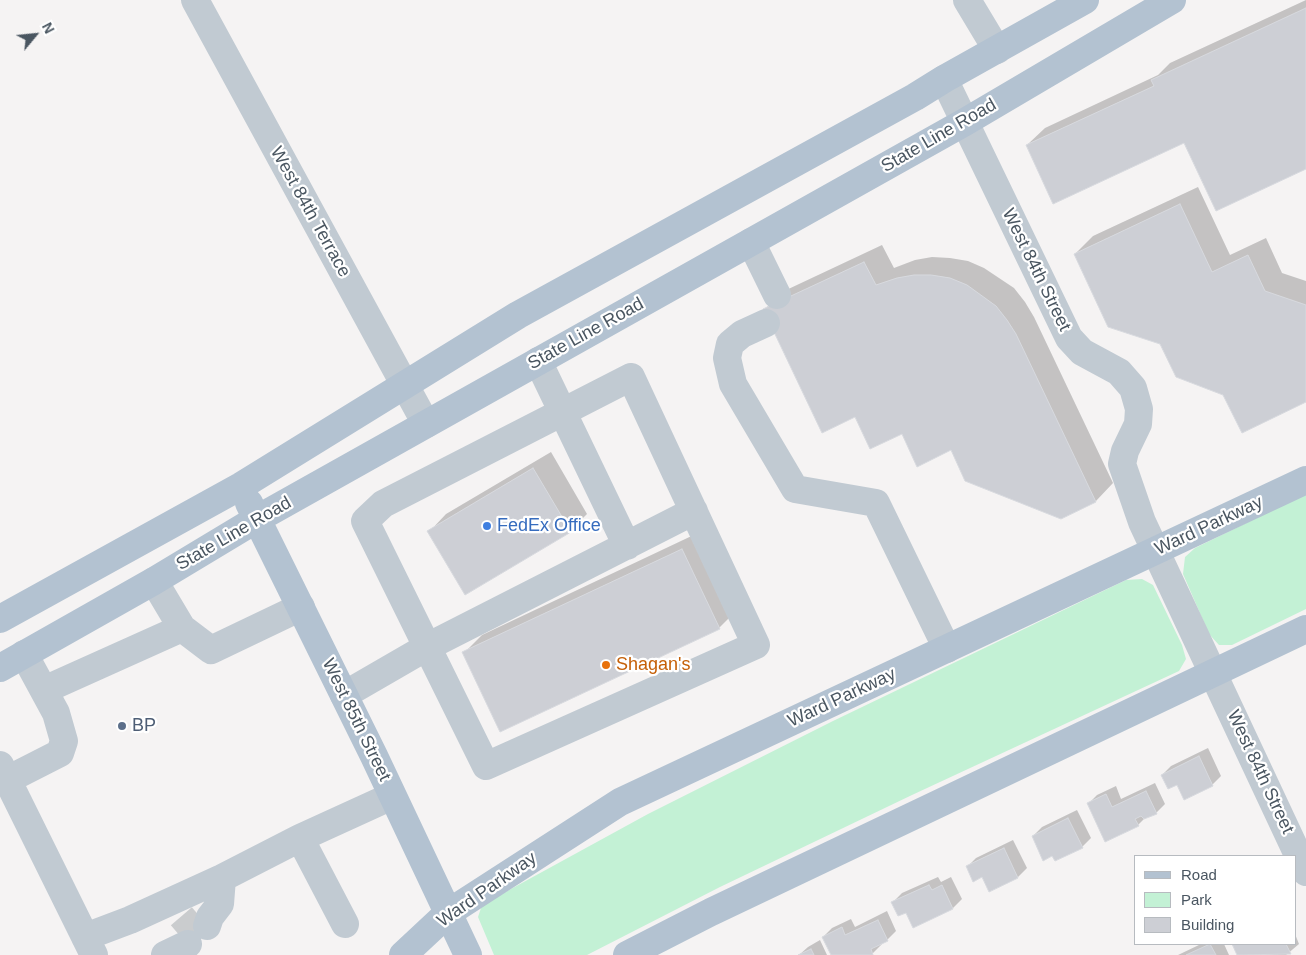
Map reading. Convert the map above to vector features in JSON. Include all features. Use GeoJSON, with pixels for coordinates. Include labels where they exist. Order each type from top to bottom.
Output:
{"type":"FeatureCollection","features":[{"type":"Feature","properties":{"kind":"main road"},"geometry":{"type":"LineString","coordinates":[[0,619],[241,486],[518,315],[915,97],[1085,0]]}},
{"type":"Feature","properties":{"kind":"main road","name":"State Line Road"},"geometry":{"type":"LineString","coordinates":[[0,668],[154,581],[257,519],[965,122],[1172,0]]}},
{"type":"Feature","properties":{"kind":"main road","name":"Ward Parkway"},"geometry":{"type":"LineString","coordinates":[[403,955],[448,914],[620,802],[1306,480]]}},
{"type":"Feature","properties":{"kind":"main road","name":"West 85th Street"},"geometry":{"type":"LineString","coordinates":[[241,486],[344,695],[468,955]]}},
{"type":"Feature","properties":{"kind":"main road"},"geometry":{"type":"LineString","coordinates":[[627,955],[710,912],[1306,629]]}},
{"type":"Feature","properties":{"kind":"street"},"geometry":{"type":"LineString","coordinates":[[967,0],[997,50]]}},
{"type":"Feature","properties":{"kind":"street","name":"West 84th Terrace"},"geometry":{"type":"LineString","coordinates":[[200,1],[426,424]]}},
{"type":"Feature","properties":{"kind":"street","name":"West 84th Street"},"geometry":{"type":"LineString","coordinates":[[944,79],[1069,338],[1082,352],[1119,372],[1133,388],[1139,409],[1138,424],[1125,451],[1122,464],[1142,522],[1306,872]]}},
{"type":"Feature","properties":{"kind":"street"},"geometry":{"type":"LineString","coordinates":[[751,242],[777,295]]}},
{"type":"Feature","properties":{"kind":"street"},"geometry":{"type":"LineString","coordinates":[[766,323],[742,334],[730,344],[727,358],[733,384],[795,489],[876,502],[947,649]]}},
{"type":"Feature","properties":{"kind":"street"},"geometry":{"type":"LineString","coordinates":[[538,361],[627,546]]}},
{"type":"Feature","properties":{"kind":"street"},"geometry":{"type":"LineString","coordinates":[[632,377],[756,645],[486,766],[365,521],[382,504],[563,411],[632,377]]}},
{"type":"Feature","properties":{"kind":"street"},"geometry":{"type":"LineString","coordinates":[[344,695],[428,647],[694,511]]}},
{"type":"Feature","properties":{"kind":"street"},"geometry":{"type":"LineString","coordinates":[[154,581],[182,628],[211,650],[301,607]]}},
{"type":"Feature","properties":{"kind":"street"},"geometry":{"type":"LineString","coordinates":[[44,690],[182,628]]}},
{"type":"Feature","properties":{"kind":"street"},"geometry":{"type":"LineString","coordinates":[[24,654],[56,713],[64,741],[60,753],[4,772],[89,946],[130,920],[392,796]]}},
{"type":"Feature","properties":{"kind":"street"},"geometry":{"type":"LineString","coordinates":[[300,838],[345,924]]}},
{"type":"Feature","properties":{"kind":"street"},"geometry":{"type":"LineString","coordinates":[[189,935],[220,904],[222,878]]}},
{"type":"Feature","properties":{"kind":"green space"},"geometry":{"type":"Polygon","coordinates":[[[1306,494],[1306,609],[1232,645],[1219,645],[1209,634],[1183,574],[1185,557],[1195,548],[1306,494]]]}},
{"type":"Feature","properties":{"kind":"green space"},"geometry":{"type":"Polygon","coordinates":[[[1142,579],[1153,585],[1182,645],[1186,659],[1179,671],[720,887],[587,955],[494,955],[478,917],[481,908],[489,901],[648,814],[833,721],[1126,580],[1142,579]]]}},
{"type":"Feature","properties":{"kind":"building"},"geometry":{"type":"Polygon","coordinates":[[[1306,8],[1306,169],[1216,211],[1184,143],[1053,204],[1026,145],[1154,86],[1151,80],[1306,8]]]}},
{"type":"Feature","properties":{"kind":"building"},"geometry":{"type":"Polygon","coordinates":[[[1180,204],[1212,272],[1248,255],[1265,291],[1306,305],[1306,402],[1242,433],[1223,395],[1176,377],[1160,344],[1108,327],[1074,254],[1180,204]]]}},
{"type":"Feature","properties":{"kind":"building"},"geometry":{"type":"Polygon","coordinates":[[[864,262],[876,285],[914,275],[950,278],[967,285],[996,306],[1016,334],[1096,502],[1061,519],[965,481],[951,450],[917,467],[902,434],[870,449],[855,417],[822,433],[763,309],[864,262]]]}},
{"type":"Feature","properties":{"kind":"building"},"geometry":{"type":"Polygon","coordinates":[[[533,468],[571,532],[465,595],[427,531],[533,468]]]}},
{"type":"Feature","properties":{"kind":"building"},"geometry":{"type":"Polygon","coordinates":[[[682,549],[720,629],[500,732],[462,652],[682,549]]]}},
{"type":"Feature","properties":{"kind":"building"},"geometry":{"type":"Polygon","coordinates":[[[1199,756],[1213,786],[1184,800],[1177,785],[1168,789],[1161,775],[1199,756]]]}},
{"type":"Feature","properties":{"kind":"building"},"geometry":{"type":"Polygon","coordinates":[[[1146,791],[1157,814],[1144,819],[1141,816],[1135,819],[1139,826],[1105,842],[1087,803],[1106,794],[1112,807],[1146,791]]]}},
{"type":"Feature","properties":{"kind":"building"},"geometry":{"type":"Polygon","coordinates":[[[1068,818],[1083,848],[1055,861],[1052,856],[1043,861],[1032,836],[1068,818]]]}},
{"type":"Feature","properties":{"kind":"building"},"geometry":{"type":"Polygon","coordinates":[[[1004,848],[1018,878],[989,892],[982,877],[973,882],[966,866],[1004,848]]]}},
{"type":"Feature","properties":{"kind":"building"},"geometry":{"type":"Polygon","coordinates":[[[929,885],[932,890],[942,885],[953,909],[913,928],[906,913],[898,916],[891,902],[929,885]]]}},
{"type":"Feature","properties":{"kind":"building"},"geometry":{"type":"Polygon","coordinates":[[[878,920],[888,941],[871,949],[873,955],[831,955],[822,937],[842,927],[845,935],[878,920]]]}},
{"type":"Feature","properties":{"kind":"building"},"geometry":{"type":"Polygon","coordinates":[[[1211,945],[1216,955],[1186,955],[1211,945]]]}},
{"type":"Feature","properties":{"kind":"building"},"geometry":{"type":"Polygon","coordinates":[[[1232,945],[1286,945],[1291,954],[1237,955],[1232,945]]]}},
{"type":"Feature","properties":{"kind":"building"},"geometry":{"type":"Polygon","coordinates":[[[811,949],[814,955],[798,955],[811,949]]]}},
{"type":"Feature","properties":{"kind":"tunnel"},"geometry":{"type":"LineString","coordinates":[[180,936],[201,918]]}},
{"type":"Feature","properties":{"kind":"place","name":"FedEx Office"},"geometry":{"type":"Point","coordinates":[487,526]}},
{"type":"Feature","properties":{"kind":"place","name":"Shagan's"},"geometry":{"type":"Point","coordinates":[606,665]}},
{"type":"Feature","properties":{"kind":"place","name":"BP"},"geometry":{"type":"Point","coordinates":[122,726]}}]}
